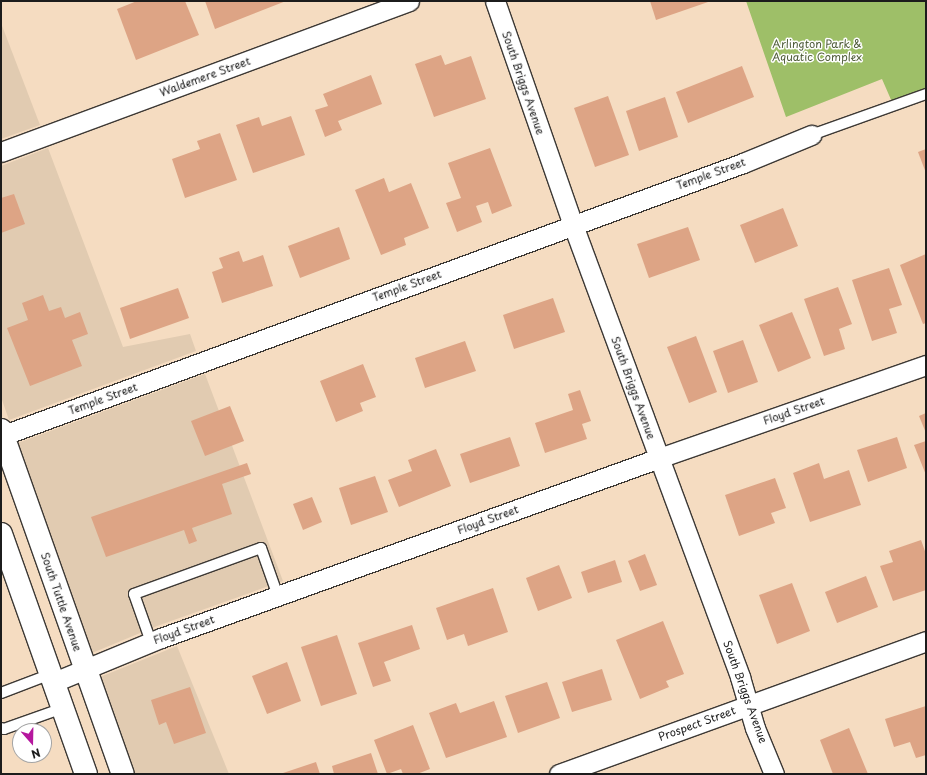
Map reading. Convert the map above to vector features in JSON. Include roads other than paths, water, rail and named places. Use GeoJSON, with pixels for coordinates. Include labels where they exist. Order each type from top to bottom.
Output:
{"type":"FeatureCollection","features":[{"type":"Feature","properties":{"kind":"main road","name":"South Tuttle Avenue"},"geometry":{"type":"LineString","coordinates":[[2,434],[123,774]]}},
{"type":"Feature","properties":{"kind":"main road"},"geometry":{"type":"LineString","coordinates":[[1,534],[86,774]]}},
{"type":"Feature","properties":{"kind":"street","name":"Waldemere Street"},"geometry":{"type":"LineString","coordinates":[[1,152],[409,1]]}},
{"type":"Feature","properties":{"kind":"street","name":"South Briggs Avenue"},"geometry":{"type":"LineString","coordinates":[[495,1],[573,225],[740,677],[755,728],[774,774]]}},
{"type":"Feature","properties":{"kind":"street","name":"Temple Street"},"geometry":{"type":"LineString","coordinates":[[2,434],[744,163],[811,135]]}},
{"type":"Feature","properties":{"kind":"street","name":"Floyd Street"},"geometry":{"type":"LineString","coordinates":[[52,678],[85,669],[151,642],[659,458],[926,365]]}},
{"type":"Feature","properties":{"kind":"street","name":"Prospect Street"},"geometry":{"type":"LineString","coordinates":[[559,774],[926,641]]}},
{"type":"Feature","properties":{"kind":"lane"},"geometry":{"type":"LineString","coordinates":[[811,135],[926,94]]}},
{"type":"Feature","properties":{"kind":"lane"},"geometry":{"type":"LineString","coordinates":[[151,642],[134,594],[261,548],[278,596]]}},
{"type":"Feature","properties":{"kind":"lane"},"geometry":{"type":"LineString","coordinates":[[1,693],[52,678]]}},
{"type":"Feature","properties":{"kind":"lane"},"geometry":{"type":"LineString","coordinates":[[1,728],[4,729],[63,708]]}},
{"type":"Feature","properties":{"kind":"park label","name":"Arlington Park & Aquatic Complex"},"geometry":{"type":"Point","coordinates":[817,51]}}]}
